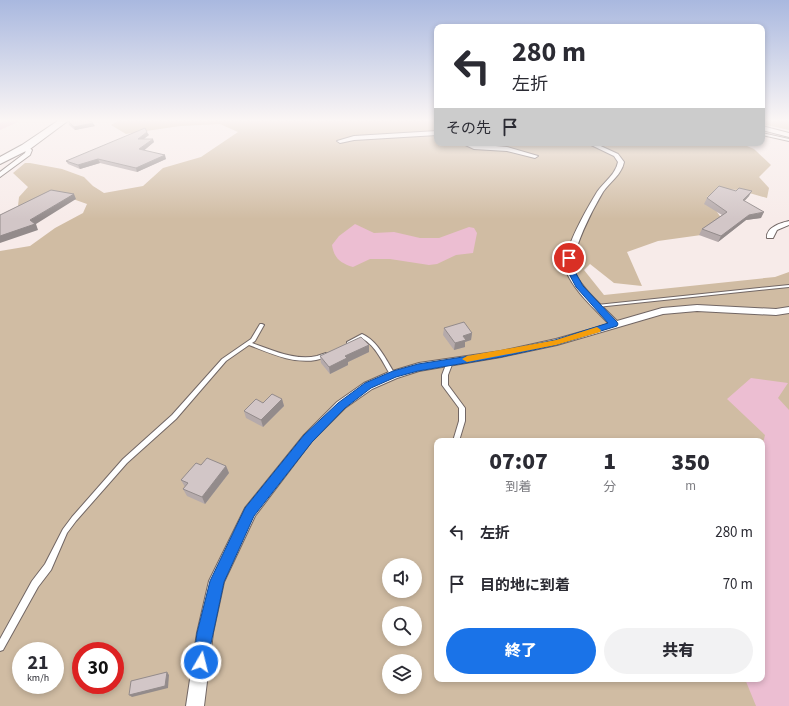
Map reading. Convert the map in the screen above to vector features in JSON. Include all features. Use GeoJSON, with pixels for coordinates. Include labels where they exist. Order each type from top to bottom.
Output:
{"type":"FeatureCollection","features":[{"type":"Feature","properties":{"kind":"highway"},"geometry":{"type":"LineString","coordinates":[[0,161],[15,153]]}},
{"type":"Feature","properties":{"kind":"street"},"geometry":{"type":"LineString","coordinates":[[0,175],[28,153]]}},
{"type":"Feature","properties":{"kind":"street"},"geometry":{"type":"LineString","coordinates":[[523,153],[535,156]]}},
{"type":"Feature","properties":{"kind":"street"},"geometry":{"type":"LineString","coordinates":[[612,153],[616,155],[621,162],[620,168],[601,191],[586,216],[569,258],[570,270],[577,282],[614,324]]}},
{"type":"Feature","properties":{"kind":"street"},"geometry":{"type":"LineString","coordinates":[[770,236],[771,232],[779,226],[789,223]]}},
{"type":"Feature","properties":{"kind":"street"},"geometry":{"type":"LineString","coordinates":[[195,706],[205,633],[217,581],[250,512],[308,438],[342,405],[368,386],[393,375],[418,367],[501,354],[556,342],[662,311],[697,308],[776,312],[789,310]]}},
{"type":"Feature","properties":{"kind":"lane"},"geometry":{"type":"LineString","coordinates":[[597,306],[789,286]]}},
{"type":"Feature","properties":{"kind":"lane"},"geometry":{"type":"LineString","coordinates":[[0,647],[35,584],[48,567],[65,531],[74,519],[125,461],[174,417],[224,360],[250,344],[262,325]]}},
{"type":"Feature","properties":{"kind":"lane"},"geometry":{"type":"LineString","coordinates":[[344,345],[362,336],[366,337],[393,375]]}},
{"type":"Feature","properties":{"kind":"lane"},"geometry":{"type":"LineString","coordinates":[[250,344],[277,353],[305,359],[317,358],[330,352]]}},
{"type":"Feature","properties":{"kind":"lane"},"geometry":{"type":"LineString","coordinates":[[450,362],[446,375],[445,386],[462,408],[462,421],[457,438]]}},
{"type":"Feature","properties":{"kind":"shaded area"},"geometry":{"type":"Polygon","coordinates":[[[207,153],[758,153],[771,165],[759,177],[769,188],[767,198],[739,190],[720,189],[707,197],[730,231],[658,241],[627,252],[642,286],[614,283],[590,264],[584,270],[604,295],[775,277],[789,272],[789,706],[0,706],[0,251],[30,246],[55,228],[83,213],[87,204],[73,199],[18,206],[19,197],[28,187],[13,173],[25,163],[62,169],[84,177],[93,186],[104,193],[143,186],[163,168],[201,157],[207,153]]]}},
{"type":"Feature","properties":{"kind":"shaded area"},"geometry":{"type":"Polygon","coordinates":[[[355,224],[374,233],[394,232],[420,238],[439,238],[469,227],[474,228],[477,233],[473,253],[456,255],[437,264],[429,265],[390,259],[370,259],[353,267],[345,264],[336,257],[332,245],[339,236],[355,224]]]}},
{"type":"Feature","properties":{"kind":"shaded area"},"geometry":{"type":"Polygon","coordinates":[[[751,378],[788,383],[778,398],[789,410],[789,706],[756,706],[746,682],[765,682],[765,435],[727,399],[751,378]]]}},
{"type":"Feature","properties":{"kind":"building"},"geometry":{"type":"Polygon","coordinates":[[[85,153],[156,153],[165,155],[136,168],[98,159],[78,165],[66,161],[85,153]]]}},
{"type":"Feature","properties":{"kind":"building"},"geometry":{"type":"Polygon","coordinates":[[[719,186],[736,191],[739,188],[752,191],[743,200],[764,212],[749,215],[721,236],[702,229],[727,212],[707,198],[719,186]]]}},
{"type":"Feature","properties":{"kind":"building"},"geometry":{"type":"Polygon","coordinates":[[[51,190],[74,194],[30,220],[35,224],[0,236],[0,215],[51,190]]]}},
{"type":"Feature","properties":{"kind":"building"},"geometry":{"type":"Polygon","coordinates":[[[464,322],[472,333],[463,336],[466,340],[455,343],[444,328],[464,322]]]}},
{"type":"Feature","properties":{"kind":"building"},"geometry":{"type":"Polygon","coordinates":[[[361,337],[369,345],[345,356],[347,358],[329,367],[320,356],[361,337]]]}},
{"type":"Feature","properties":{"kind":"building"},"geometry":{"type":"Polygon","coordinates":[[[272,394],[282,399],[261,420],[244,411],[256,399],[263,403],[272,394]]]}},
{"type":"Feature","properties":{"kind":"building"},"geometry":{"type":"Polygon","coordinates":[[[207,458],[226,466],[202,497],[183,489],[188,483],[181,480],[196,463],[201,465],[207,458]]]}},
{"type":"Feature","properties":{"kind":"building"},"geometry":{"type":"Polygon","coordinates":[[[167,672],[165,686],[129,695],[131,681],[167,672]]]}},
{"type":"Feature","properties":{"kind":"slow traffic"},"geometry":{"type":"LineString","coordinates":[[467,359],[501,354],[556,342],[597,330]]}},
{"type":"Feature","properties":{"kind":"route"},"geometry":{"type":"LineString","coordinates":[[201,662],[205,633],[217,581],[250,512],[308,438],[342,405],[368,386],[393,375],[418,367],[501,354],[556,342],[614,324],[580,287],[570,270],[569,258]]}}]}
